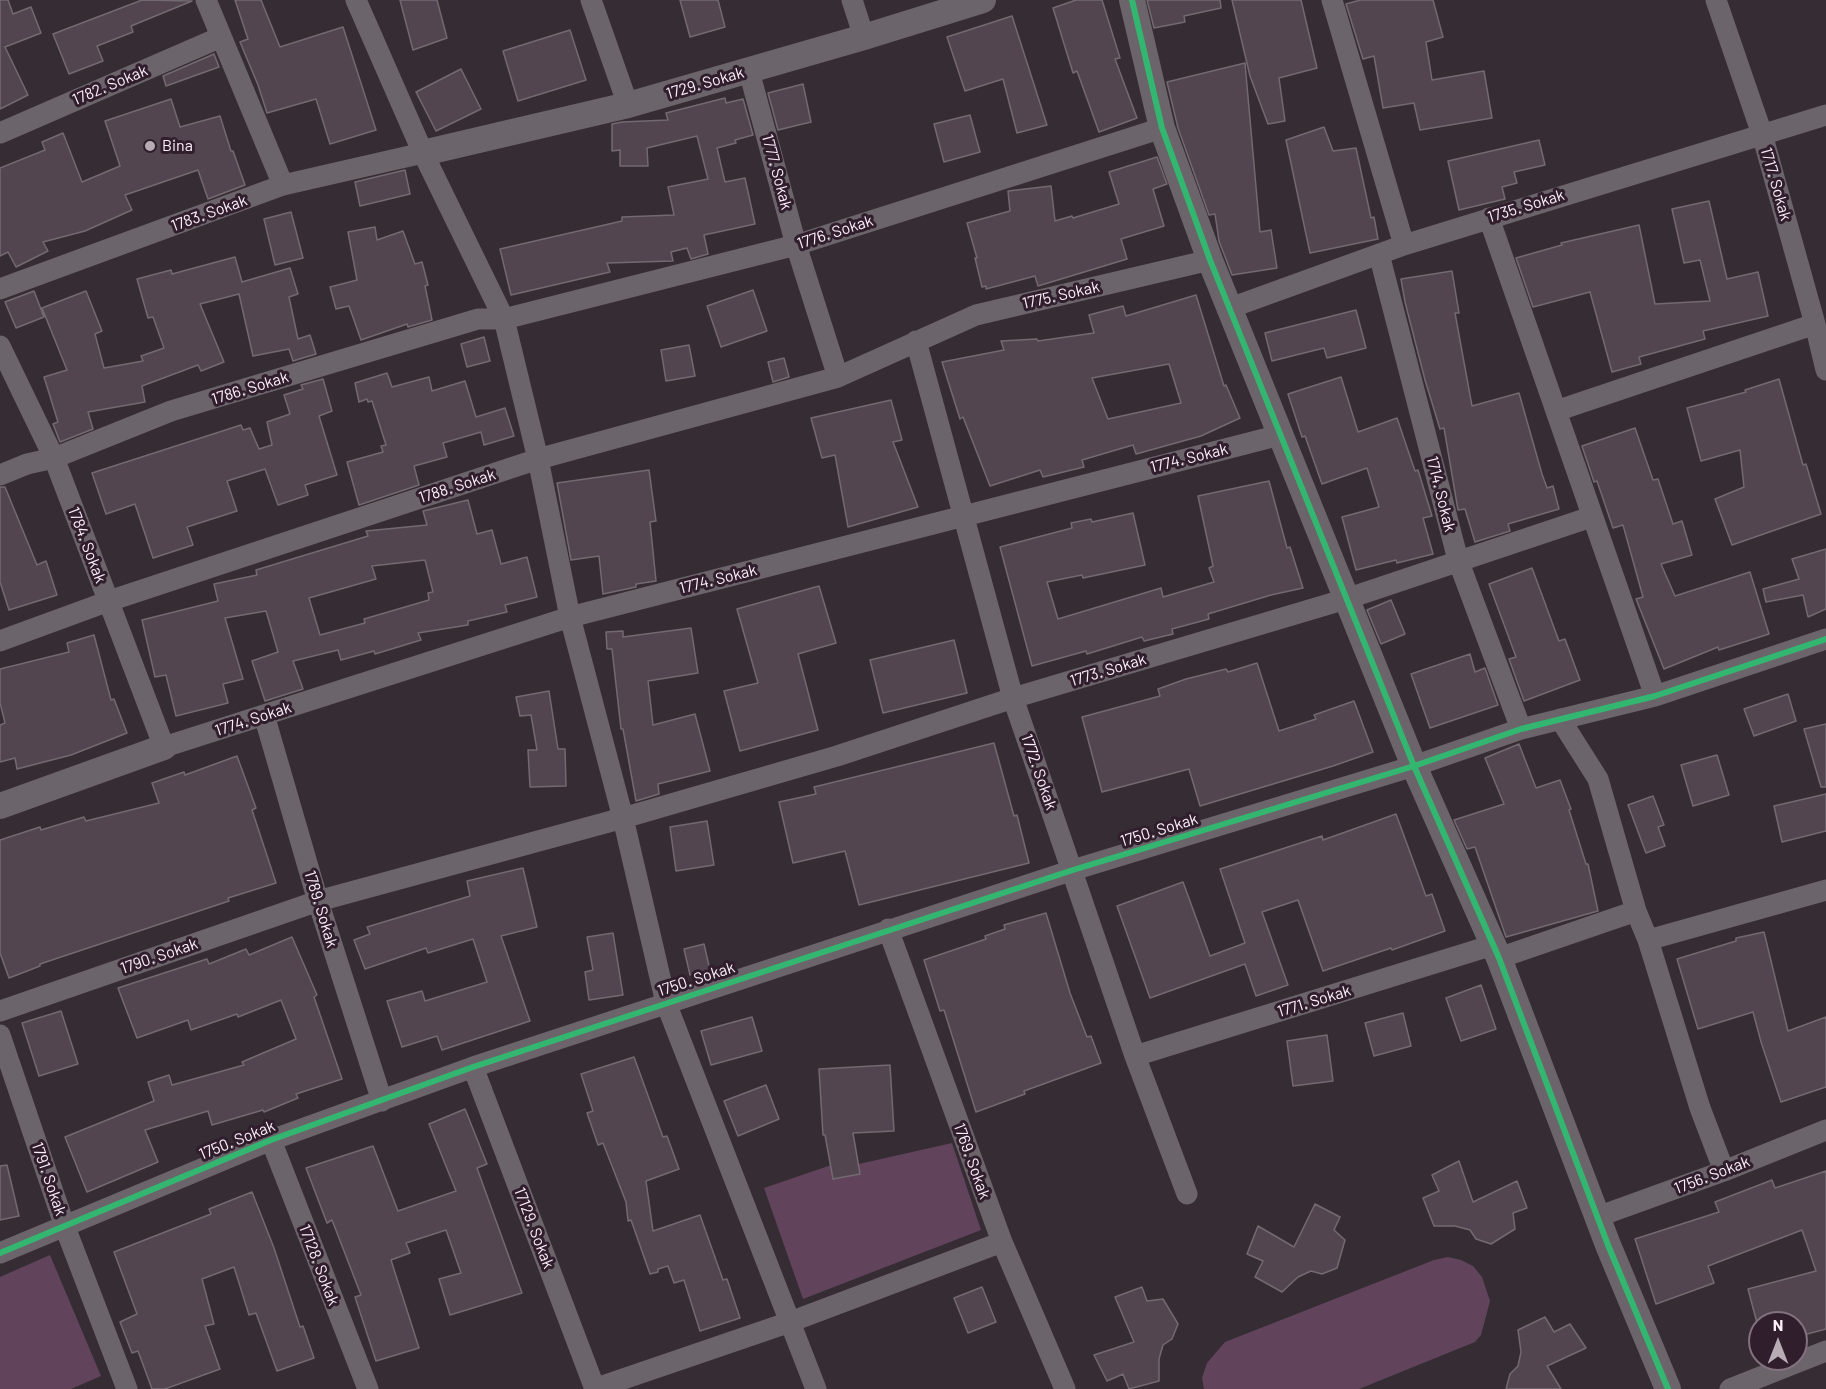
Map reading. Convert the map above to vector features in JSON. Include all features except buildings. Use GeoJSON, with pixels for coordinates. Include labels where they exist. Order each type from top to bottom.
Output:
{"type":"FeatureCollection","features":[{"type":"Feature","properties":{"kind":"street"},"geometry":{"type":"LineString","coordinates":[[206,0],[283,185]]}},
{"type":"Feature","properties":{"kind":"street"},"geometry":{"type":"LineString","coordinates":[[356,0],[423,153],[504,320],[538,459],[570,617],[623,818],[666,1003],[816,1389]]}},
{"type":"Feature","properties":{"kind":"street"},"geometry":{"type":"LineString","coordinates":[[591,0],[628,105]]}},
{"type":"Feature","properties":{"kind":"street"},"geometry":{"type":"LineString","coordinates":[[852,0],[864,37]]}},
{"type":"Feature","properties":{"kind":"street","name":"1729. Sokak"},"geometry":{"type":"LineString","coordinates":[[423,153],[628,105],[750,71],[983,0]]}},
{"type":"Feature","properties":{"kind":"street"},"geometry":{"type":"LineString","coordinates":[[1132,0],[1162,128],[1210,260],[1414,766],[1496,952],[1597,1217],[1668,1389]]}},
{"type":"Feature","properties":{"kind":"street"},"geometry":{"type":"LineString","coordinates":[[1332,0],[1404,245]]}},
{"type":"Feature","properties":{"kind":"street","name":"1717. Sokak"},"geometry":{"type":"LineString","coordinates":[[1716,0],[1762,134],[1826,370]]}},
{"type":"Feature","properties":{"kind":"street","name":"1782. Sokak"},"geometry":{"type":"LineString","coordinates":[[0,133],[221,38]]}},
{"type":"Feature","properties":{"kind":"street","name":"1777. Sokak"},"geometry":{"type":"LineString","coordinates":[[750,71],[796,245],[838,377]]}},
{"type":"Feature","properties":{"kind":"street","name":"1735. Sokak"},"geometry":{"type":"LineString","coordinates":[[1230,308],[1404,245],[1826,115]]}},
{"type":"Feature","properties":{"kind":"street","name":"1776. Sokak"},"geometry":{"type":"LineString","coordinates":[[504,320],[796,245],[1162,128]]}},
{"type":"Feature","properties":{"kind":"street","name":"1783. Sokak"},"geometry":{"type":"LineString","coordinates":[[0,289],[283,185],[423,153]]}},
{"type":"Feature","properties":{"kind":"street"},"geometry":{"type":"LineString","coordinates":[[1488,218],[1655,696]]}},
{"type":"Feature","properties":{"kind":"street","name":"1714. Sokak"},"geometry":{"type":"LineString","coordinates":[[1379,254],[1458,560],[1521,729]]}},
{"type":"Feature","properties":{"kind":"street","name":"1775. Sokak"},"geometry":{"type":"LineString","coordinates":[[916,341],[976,315],[1210,260]]}},
{"type":"Feature","properties":{"kind":"street","name":"1786. Sokak"},"geometry":{"type":"LineString","coordinates":[[0,475],[27,464],[54,458],[171,411],[478,319],[504,320]]}},
{"type":"Feature","properties":{"kind":"street"},"geometry":{"type":"LineString","coordinates":[[1556,411],[1815,324]]}},
{"type":"Feature","properties":{"kind":"street","name":"1788. Sokak"},"geometry":{"type":"LineString","coordinates":[[0,641],[109,601],[538,459],[838,377],[916,341]]}},
{"type":"Feature","properties":{"kind":"street","name":"1772. Sokak"},"geometry":{"type":"LineString","coordinates":[[916,341],[1013,698],[1135,1056],[1187,1194]]}},
{"type":"Feature","properties":{"kind":"street","name":"1784. Sokak"},"geometry":{"type":"LineString","coordinates":[[0,346],[54,458],[164,747]]}},
{"type":"Feature","properties":{"kind":"street","name":"1774. Sokak"},"geometry":{"type":"LineString","coordinates":[[164,747],[570,617],[1280,435]]}},
{"type":"Feature","properties":{"kind":"street","name":"1773. Sokak"},"geometry":{"type":"LineString","coordinates":[[623,818],[837,756],[1013,698],[1346,599],[1591,517]]}},
{"type":"Feature","properties":{"kind":"street","name":"1750. Sokak"},"geometry":{"type":"LineString","coordinates":[[0,1253],[271,1140],[472,1067],[1073,870],[1414,766],[1521,729],[1655,696],[1826,639]]}},
{"type":"Feature","properties":{"kind":"street","name":"1789. Sokak"},"geometry":{"type":"LineString","coordinates":[[264,715],[318,901],[382,1101]]}},
{"type":"Feature","properties":{"kind":"street"},"geometry":{"type":"LineString","coordinates":[[1560,719],[1598,779],[1636,911],[1648,940],[1700,1108],[1724,1171]]}},
{"type":"Feature","properties":{"kind":"street"},"geometry":{"type":"LineString","coordinates":[[0,806],[164,747]]}},
{"type":"Feature","properties":{"kind":"street","name":"1790. Sokak"},"geometry":{"type":"LineString","coordinates":[[0,1011],[318,901],[623,818]]}},
{"type":"Feature","properties":{"kind":"street"},"geometry":{"type":"LineString","coordinates":[[1648,940],[1826,890]]}},
{"type":"Feature","properties":{"kind":"street","name":"1771. Sokak"},"geometry":{"type":"LineString","coordinates":[[1135,1056],[1636,911]]}},
{"type":"Feature","properties":{"kind":"street","name":"1769. Sokak"},"geometry":{"type":"LineString","coordinates":[[888,929],[1002,1242],[1065,1389]]}},
{"type":"Feature","properties":{"kind":"street","name":"1791. Sokak"},"geometry":{"type":"LineString","coordinates":[[0,1035],[121,1387]]}},
{"type":"Feature","properties":{"kind":"street","name":"17129. Sokak"},"geometry":{"type":"LineString","coordinates":[[472,1067],[595,1389]]}},
{"type":"Feature","properties":{"kind":"street","name":"1756. Sokak"},"geometry":{"type":"LineString","coordinates":[[1597,1217],[1724,1171],[1826,1130]]}},
{"type":"Feature","properties":{"kind":"street","name":"17128. Sokak"},"geometry":{"type":"LineString","coordinates":[[271,1140],[368,1389]]}},
{"type":"Feature","properties":{"kind":"street"},"geometry":{"type":"LineString","coordinates":[[595,1389],[790,1322],[1002,1242]]}},
{"type":"Feature","properties":{"kind":"street"},"geometry":{"type":"LineString","coordinates":[[1730,1389],[1826,1351]]}},
{"type":"Feature","properties":{"kind":"shaded area"},"geometry":{"type":"Polygon","coordinates":[[[952,1143],[981,1230],[803,1299],[764,1188],[843,1161],[850,1166],[952,1143]]]}},
{"type":"Feature","properties":{"kind":"shaded area"},"geometry":{"type":"Polygon","coordinates":[[[50,1255],[101,1376],[71,1389],[0,1389],[0,1277],[50,1255]]]}},
{"type":"Feature","properties":{"kind":"shaded area"},"geometry":{"type":"Polygon","coordinates":[[[1448,1257],[1473,1266],[1482,1277],[1490,1301],[1481,1335],[1475,1342],[1359,1389],[1204,1389],[1202,1378],[1207,1363],[1225,1342],[1434,1260],[1448,1257]]]}},
{"type":"Feature","properties":{"kind":"cycle path"},"geometry":{"type":"LineString","coordinates":[[1132,0],[1162,128],[1210,260],[1414,766],[1499,958],[1608,1245],[1668,1389]]}},
{"type":"Feature","properties":{"kind":"cycle path"},"geometry":{"type":"LineString","coordinates":[[0,1253],[271,1140],[473,1067],[1073,870],[1414,766],[1521,729],[1655,696],[1826,639]]}},
{"type":"Feature","properties":{"kind":"place","name":"Bina"},"geometry":{"type":"Point","coordinates":[150,146]}}]}
